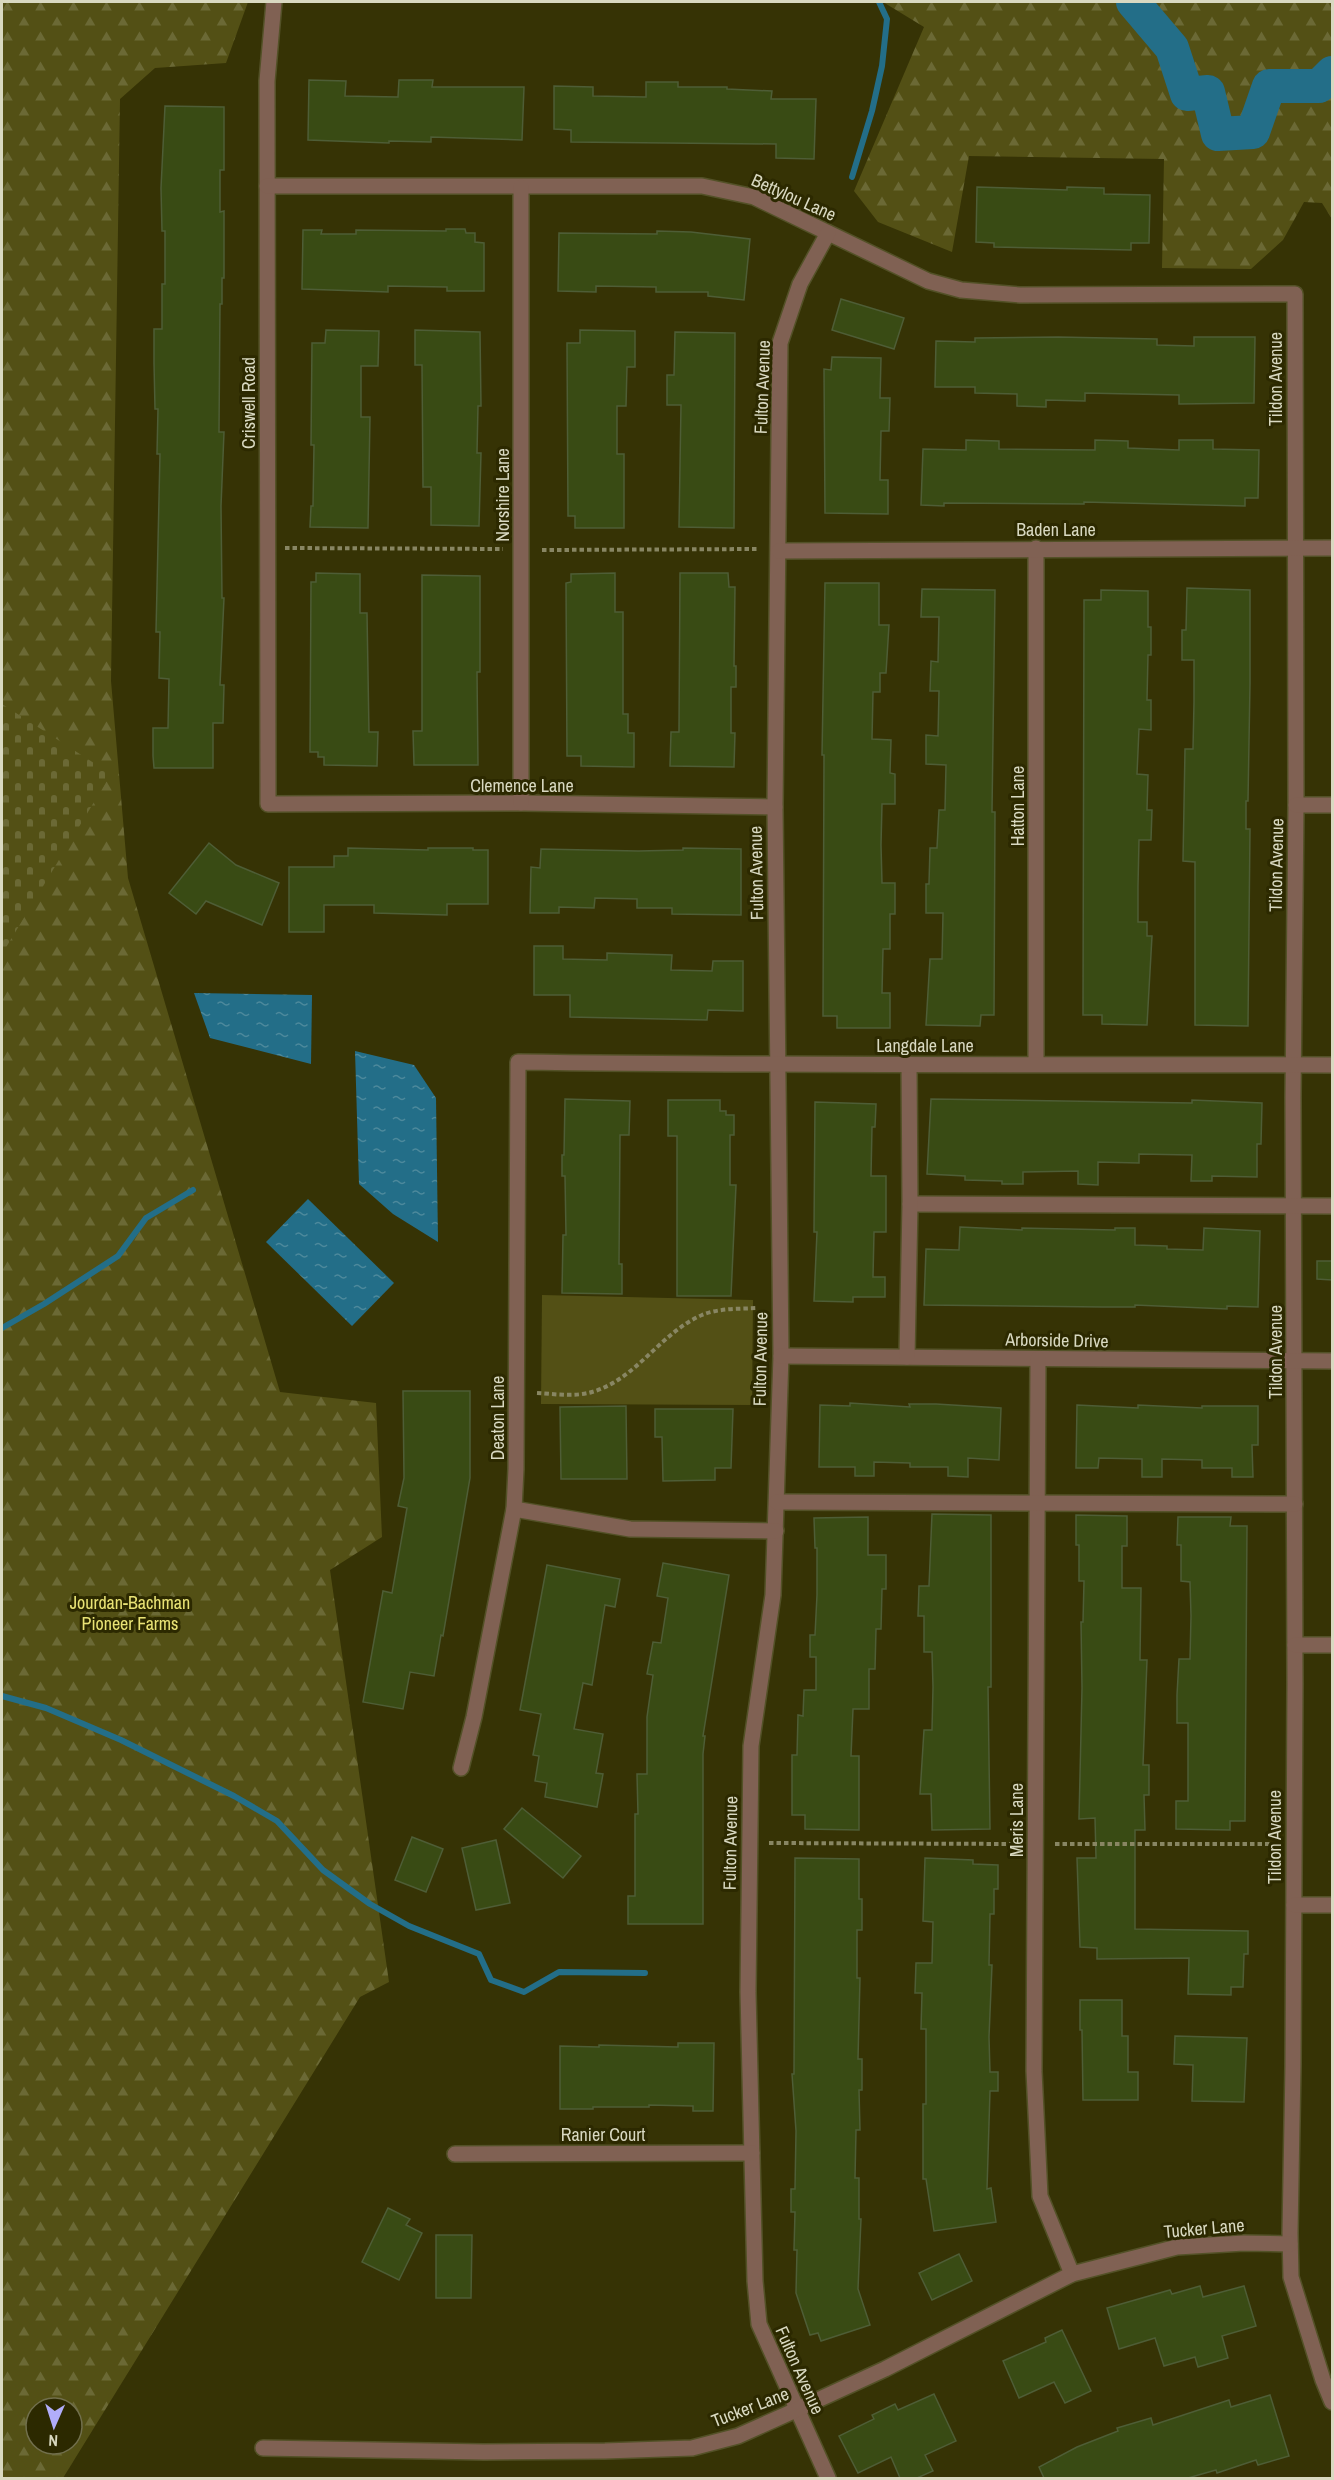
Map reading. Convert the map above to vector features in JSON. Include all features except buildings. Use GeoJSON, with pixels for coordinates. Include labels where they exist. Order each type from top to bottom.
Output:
{"type":"FeatureCollection","features":[{"type":"Feature","properties":{"kind":"street","name":"Criswell Road"},"geometry":{"type":"LineString","coordinates":[[268,804],[267,81],[274,2]]}},
{"type":"Feature","properties":{"kind":"street","name":"Bettylou Lane"},"geometry":{"type":"LineString","coordinates":[[267,186],[702,186],[754,197],[928,281],[961,290],[1020,295],[1295,294]]}},
{"type":"Feature","properties":{"kind":"street","name":"Norshire Lane"},"geometry":{"type":"LineString","coordinates":[[521,187],[521,804]]}},
{"type":"Feature","properties":{"kind":"street","name":"Fulton Avenue"},"geometry":{"type":"LineString","coordinates":[[828,233],[800,284],[780,343],[775,807],[781,1356],[773,1595],[751,1746],[748,1992],[755,2281],[759,2324],[828,2478]]}},
{"type":"Feature","properties":{"kind":"street","name":"Tildon Avenue"},"geometry":{"type":"LineString","coordinates":[[1295,294],[1296,805],[1293,1065],[1295,1645],[1290,2244],[1291,2277],[1332,2402]]}},
{"type":"Feature","properties":{"kind":"street","name":"Hatton Lane"},"geometry":{"type":"LineString","coordinates":[[1036,548],[1036,1064]]}},
{"type":"Feature","properties":{"kind":"street","name":"Baden Lane"},"geometry":{"type":"LineString","coordinates":[[779,551],[1332,548]]}},
{"type":"Feature","properties":{"kind":"street","name":"Clemence Lane"},"geometry":{"type":"LineString","coordinates":[[268,804],[775,807]]}},
{"type":"Feature","properties":{"kind":"street"},"geometry":{"type":"LineString","coordinates":[[1296,805],[1332,805]]}},
{"type":"Feature","properties":{"kind":"street","name":"Langdale Lane"},"geometry":{"type":"LineString","coordinates":[[518,1062],[778,1065],[1332,1065]]}},
{"type":"Feature","properties":{"kind":"street","name":"Deaton Lane"},"geometry":{"type":"LineString","coordinates":[[461,1768],[474,1717],[514,1509],[518,1062]]}},
{"type":"Feature","properties":{"kind":"street"},"geometry":{"type":"LineString","coordinates":[[907,1357],[910,1204],[909,1064]]}},
{"type":"Feature","properties":{"kind":"street"},"geometry":{"type":"LineString","coordinates":[[910,1204],[1332,1206]]}},
{"type":"Feature","properties":{"kind":"street","name":"Arborside Drive"},"geometry":{"type":"LineString","coordinates":[[781,1356],[1332,1360]]}},
{"type":"Feature","properties":{"kind":"street","name":"Meris Lane"},"geometry":{"type":"LineString","coordinates":[[1038,1359],[1034,2071],[1040,2196],[1072,2274]]}},
{"type":"Feature","properties":{"kind":"street"},"geometry":{"type":"LineString","coordinates":[[777,1502],[1295,1504]]}},
{"type":"Feature","properties":{"kind":"street"},"geometry":{"type":"LineString","coordinates":[[514,1509],[630,1529],[776,1531]]}},
{"type":"Feature","properties":{"kind":"street"},"geometry":{"type":"LineString","coordinates":[[1295,1645],[1332,1645]]}},
{"type":"Feature","properties":{"kind":"street"},"geometry":{"type":"LineString","coordinates":[[1294,1905],[1332,1905]]}},
{"type":"Feature","properties":{"kind":"street","name":"Ranier Court"},"geometry":{"type":"LineString","coordinates":[[455,2154],[752,2153]]}},
{"type":"Feature","properties":{"kind":"street","name":"Tucker Lane"},"geometry":{"type":"LineString","coordinates":[[262,2448],[484,2452],[692,2448],[738,2436],[796,2410],[885,2369],[1072,2274],[1177,2247],[1244,2243],[1290,2244]]}},
{"type":"Feature","properties":{"kind":"path"},"geometry":{"type":"LineString","coordinates":[[285,548],[503,549]]}},
{"type":"Feature","properties":{"kind":"path"},"geometry":{"type":"LineString","coordinates":[[542,549],[759,549]]}},
{"type":"Feature","properties":{"kind":"path"},"geometry":{"type":"LineString","coordinates":[[537,1393],[590,1393],[628,1374],[682,1326],[703,1315],[757,1308]]}},
{"type":"Feature","properties":{"kind":"path"},"geometry":{"type":"LineString","coordinates":[[769,1843],[1017,1844]]}},
{"type":"Feature","properties":{"kind":"path"},"geometry":{"type":"LineString","coordinates":[[1055,1844],[1274,1844]]}},
{"type":"Feature","properties":{"kind":"green space","name":"Jourdan-Bachman Pioneer Farms"},"geometry":{"type":"Polygon","coordinates":[[[2,2],[248,2],[226,63],[155,68],[120,99],[111,681],[128,878],[280,1392],[376,1403],[382,1537],[330,1570],[389,1982],[360,1997],[84,2444],[84,2396],[24,2396],[24,2456],[77,2456],[63,2478],[2,2478],[2,2]]]}},
{"type":"Feature","properties":{"kind":"green space"},"geometry":{"type":"Polygon","coordinates":[[[883,2],[1332,2],[1332,219],[1322,203],[1304,202],[1283,240],[1251,269],[1162,268],[1164,159],[969,156],[952,252],[878,222],[854,191],[924,27],[883,2]]]}},
{"type":"Feature","properties":{"kind":"green space"},"geometry":{"type":"Polygon","coordinates":[[[2,704],[111,774],[2,954],[2,704]]]}},
{"type":"Feature","properties":{"kind":"green space"},"geometry":{"type":"Polygon","coordinates":[[[542,1295],[753,1300],[752,1405],[541,1404],[542,1295]]]}},
{"type":"Feature","properties":{"kind":"water"},"geometry":{"type":"Polygon","coordinates":[[[194,993],[312,995],[311,1064],[210,1038],[194,993]]]}},
{"type":"Feature","properties":{"kind":"water"},"geometry":{"type":"Polygon","coordinates":[[[355,1051],[414,1065],[436,1098],[438,1242],[393,1214],[359,1184],[355,1051]]]}},
{"type":"Feature","properties":{"kind":"water"},"geometry":{"type":"Polygon","coordinates":[[[308,1199],[394,1283],[352,1326],[266,1242],[308,1199]]]}},
{"type":"Feature","properties":{"kind":"waterway"},"geometry":{"type":"LineString","coordinates":[[852,177],[872,111],[882,66],[887,19],[879,2]]}},
{"type":"Feature","properties":{"kind":"waterway"},"geometry":{"type":"LineString","coordinates":[[1133,2],[1172,48],[1187,94],[1208,92],[1218,134],[1253,132],[1269,86],[1319,86],[1332,73]]}},
{"type":"Feature","properties":{"kind":"waterway"},"geometry":{"type":"LineString","coordinates":[[2,1328],[118,1256],[146,1218],[193,1190]]}},
{"type":"Feature","properties":{"kind":"waterway"},"geometry":{"type":"LineString","coordinates":[[2,1696],[46,1708],[121,1740],[234,1796],[277,1821],[323,1870],[370,1904],[409,1926],[479,1954],[491,1980],[524,1992],[559,1972],[645,1973]]}}]}
